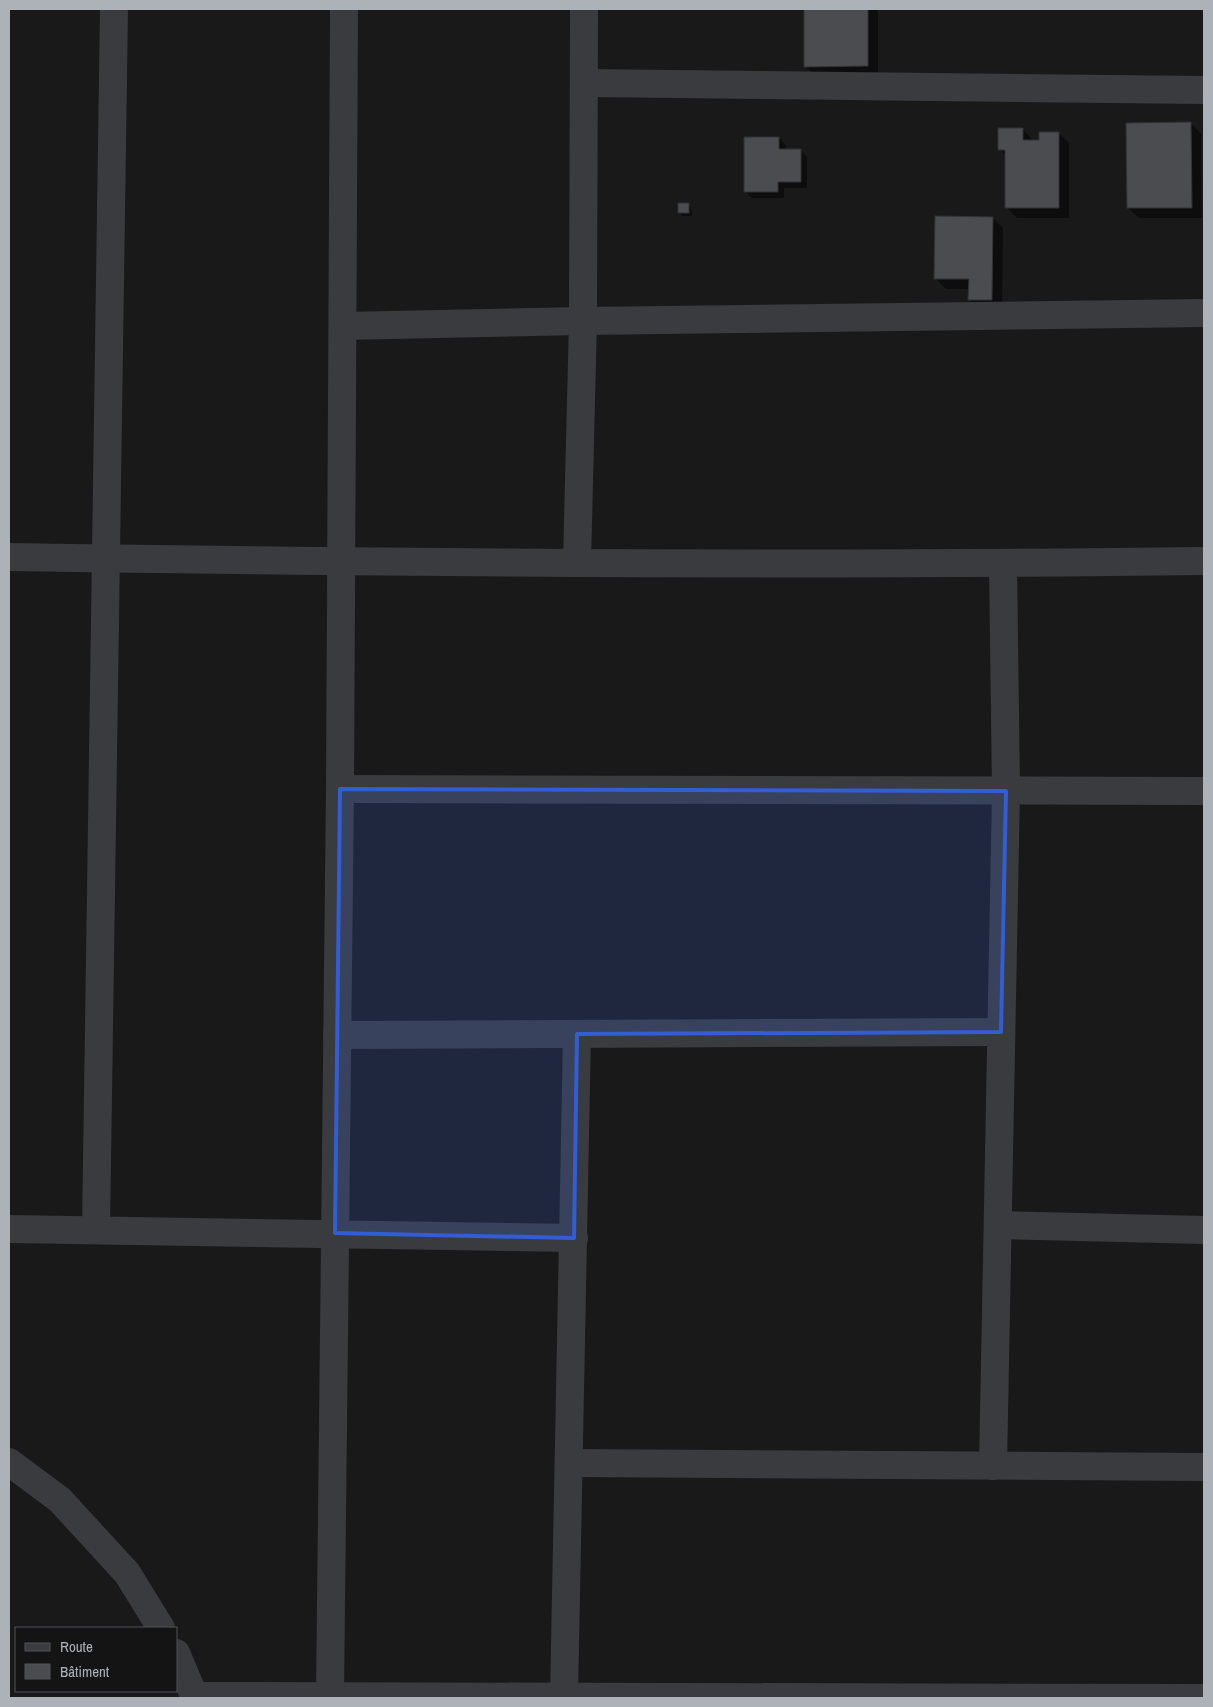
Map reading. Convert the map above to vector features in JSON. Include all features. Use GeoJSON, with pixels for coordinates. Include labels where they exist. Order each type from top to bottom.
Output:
{"type":"FeatureCollection","features":[{"type":"Feature","properties":{"kind":"street"},"geometry":{"type":"LineString","coordinates":[[96,1230],[114,9]]}},
{"type":"Feature","properties":{"kind":"street"},"geometry":{"type":"LineString","coordinates":[[330,1696],[340,789],[344,9]]}},
{"type":"Feature","properties":{"kind":"street"},"geometry":{"type":"LineString","coordinates":[[577,562],[583,321],[584,9]]}},
{"type":"Feature","properties":{"kind":"street"},"geometry":{"type":"LineString","coordinates":[[584,83],[1204,90]]}},
{"type":"Feature","properties":{"kind":"street"},"geometry":{"type":"LineString","coordinates":[[343,326],[1204,313]]}},
{"type":"Feature","properties":{"kind":"street"},"geometry":{"type":"LineString","coordinates":[[9,557],[577,562],[1003,563],[1204,561]]}},
{"type":"Feature","properties":{"kind":"street"},"geometry":{"type":"LineString","coordinates":[[993,1466],[1006,791],[1003,563]]}},
{"type":"Feature","properties":{"kind":"street"},"geometry":{"type":"LineString","coordinates":[[340,789],[1204,792]]}},
{"type":"Feature","properties":{"kind":"street"},"geometry":{"type":"LineString","coordinates":[[337,1034],[1001,1032]]}},
{"type":"Feature","properties":{"kind":"street"},"geometry":{"type":"LineString","coordinates":[[564,1697],[577,1034]]}},
{"type":"Feature","properties":{"kind":"street"},"geometry":{"type":"LineString","coordinates":[[998,1225],[1204,1230]]}},
{"type":"Feature","properties":{"kind":"street"},"geometry":{"type":"LineString","coordinates":[[9,1229],[574,1238]]}},
{"type":"Feature","properties":{"kind":"street"},"geometry":{"type":"LineString","coordinates":[[9,1462],[60,1500],[127,1573],[160,1627]]}},
{"type":"Feature","properties":{"kind":"street"},"geometry":{"type":"LineString","coordinates":[[570,1463],[1204,1466]]}},
{"type":"Feature","properties":{"kind":"street"},"geometry":{"type":"LineString","coordinates":[[178,1658],[195,1697],[1204,1698]]}},
{"type":"Feature","properties":{"kind":"highlighted area"},"geometry":{"type":"Polygon","coordinates":[[[340,789],[1006,791],[1001,1032],[577,1034],[574,1238],[335,1233],[340,789]]]}},
{"type":"Feature","properties":{"kind":"building"},"geometry":{"type":"Polygon","coordinates":[[[804,9],[868,9],[868,66],[804,67],[804,9]]]}},
{"type":"Feature","properties":{"kind":"building"},"geometry":{"type":"Polygon","coordinates":[[[1191,122],[1192,208],[1127,208],[1126,123],[1191,122]]]}},
{"type":"Feature","properties":{"kind":"building"},"geometry":{"type":"Polygon","coordinates":[[[998,128],[1023,128],[1023,140],[1039,140],[1039,132],[1059,132],[1059,208],[1005,208],[1005,150],[998,150],[998,128]]]}},
{"type":"Feature","properties":{"kind":"building"},"geometry":{"type":"Polygon","coordinates":[[[744,137],[779,137],[779,149],[801,149],[801,182],[778,182],[778,192],[744,192],[744,137]]]}},
{"type":"Feature","properties":{"kind":"building"},"geometry":{"type":"Polygon","coordinates":[[[678,203],[689,203],[689,213],[678,213],[678,203]]]}},
{"type":"Feature","properties":{"kind":"building"},"geometry":{"type":"Polygon","coordinates":[[[935,216],[993,217],[992,300],[968,300],[969,279],[934,279],[935,216]]]}}]}
